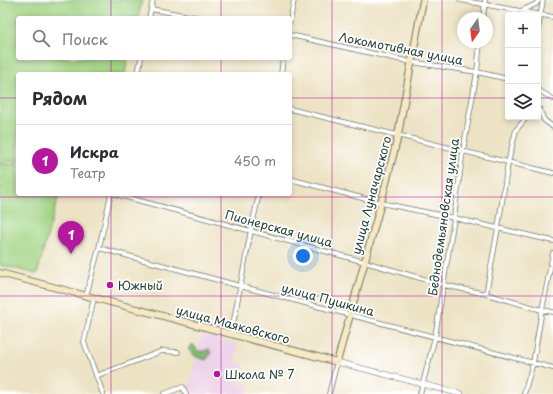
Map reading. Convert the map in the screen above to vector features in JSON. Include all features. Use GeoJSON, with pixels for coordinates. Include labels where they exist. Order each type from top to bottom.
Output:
{"type":"FeatureCollection","features":[{"type":"Feature","properties":{"kind":"main road","name":"улица Луначарского"},"geometry":{"type":"LineString","coordinates":[[337,362],[381,203],[398,135],[423,0]]}},
{"type":"Feature","properties":{"kind":"main road","name":"улица Маяковского"},"geometry":{"type":"LineString","coordinates":[[0,273],[337,362]]}},
{"type":"Feature","properties":{"kind":"street"},"geometry":{"type":"LineString","coordinates":[[150,16],[153,0]]}},
{"type":"Feature","properties":{"kind":"street"},"geometry":{"type":"LineString","coordinates":[[291,16],[294,0]]}},
{"type":"Feature","properties":{"kind":"street"},"geometry":{"type":"LineString","coordinates":[[460,0],[485,2],[521,12],[536,4],[540,0]]}},
{"type":"Feature","properties":{"kind":"street"},"geometry":{"type":"LineString","coordinates":[[541,12],[543,0]]}},
{"type":"Feature","properties":{"kind":"street"},"geometry":{"type":"LineString","coordinates":[[484,12],[485,2]]}},
{"type":"Feature","properties":{"kind":"street"},"geometry":{"type":"LineString","coordinates":[[151,8],[190,16]]}},
{"type":"Feature","properties":{"kind":"street"},"geometry":{"type":"LineString","coordinates":[[541,15],[553,17]]}},
{"type":"Feature","properties":{"kind":"street","name":"Локомотивная улица"},"geometry":{"type":"LineString","coordinates":[[292,35],[411,62],[477,72],[505,78]]}},
{"type":"Feature","properties":{"kind":"street","name":"Беднодемьяновская улица"},"geometry":{"type":"LineString","coordinates":[[420,394],[435,337],[463,151],[477,72],[479,48]]}},
{"type":"Feature","properties":{"kind":"street"},"geometry":{"type":"LineString","coordinates":[[138,72],[141,60]]}},
{"type":"Feature","properties":{"kind":"street"},"geometry":{"type":"LineString","coordinates":[[281,72],[283,60]]}},
{"type":"Feature","properties":{"kind":"street"},"geometry":{"type":"LineString","coordinates":[[541,92],[553,99]]}},
{"type":"Feature","properties":{"kind":"street"},"geometry":{"type":"LineString","coordinates":[[292,109],[553,173]]}},
{"type":"Feature","properties":{"kind":"street"},"geometry":{"type":"LineString","coordinates":[[541,113],[544,120],[553,127]]}},
{"type":"Feature","properties":{"kind":"street"},"geometry":{"type":"LineString","coordinates":[[486,294],[508,163],[516,130],[524,120]]}},
{"type":"Feature","properties":{"kind":"street"},"geometry":{"type":"LineString","coordinates":[[292,180],[381,203],[553,241]]}},
{"type":"Feature","properties":{"kind":"street"},"geometry":{"type":"LineString","coordinates":[[86,296],[111,196]]}},
{"type":"Feature","properties":{"kind":"street","name":"Пионерская улица"},"geometry":{"type":"LineString","coordinates":[[122,196],[444,284],[553,312]]}},
{"type":"Feature","properties":{"kind":"street"},"geometry":{"type":"LineString","coordinates":[[231,335],[250,230],[258,196]]}},
{"type":"Feature","properties":{"kind":"street","name":"улица Пушкина"},"geometry":{"type":"LineString","coordinates":[[99,248],[553,368]]}},
{"type":"Feature","properties":{"kind":"street"},"geometry":{"type":"LineString","coordinates":[[524,394],[533,363],[553,253]]}},
{"type":"Feature","properties":{"kind":"street"},"geometry":{"type":"LineString","coordinates":[[94,298],[84,342],[103,394]]}},
{"type":"Feature","properties":{"kind":"street"},"geometry":{"type":"LineString","coordinates":[[96,376],[162,350],[178,352]]}},
{"type":"Feature","properties":{"kind":"street","name":"улица Маяковского"},"geometry":{"type":"LineString","coordinates":[[337,362],[461,394]]}},
{"type":"Feature","properties":{"kind":"street","name":"улица Луначарского"},"geometry":{"type":"LineString","coordinates":[[329,394],[337,362]]}},
{"type":"Feature","properties":{"kind":"street"},"geometry":{"type":"LineString","coordinates":[[164,394],[183,387],[186,394]]}},
{"type":"Feature","properties":{"kind":"shaded area","name":"Школа № 7"},"geometry":{"type":"Polygon","coordinates":[[[202,335],[238,344],[235,362],[244,364],[240,384],[249,386],[247,394],[188,394],[202,335]]]}},
{"type":"Feature","properties":{"kind":"green space"},"geometry":{"type":"Polygon","coordinates":[[[0,0],[142,0],[138,16],[16,16],[16,60],[128,60],[125,72],[16,72],[16,163],[0,159],[0,0]]]}},
{"type":"Feature","properties":{"kind":"green space"},"geometry":{"type":"Polygon","coordinates":[[[0,162],[16,166],[16,196],[58,196],[37,274],[0,265],[0,162]]]}},
{"type":"Feature","properties":{"kind":"green space"},"geometry":{"type":"Polygon","coordinates":[[[193,344],[198,351],[209,349],[211,354],[206,360],[191,353],[188,348],[193,344]]]}},
{"type":"Feature","properties":{"kind":"place","name":"Искра"},"geometry":{"type":"Point","coordinates":[71,254]}},
{"type":"Feature","properties":{"kind":"place","name":"Южный"},"geometry":{"type":"Point","coordinates":[110,285]}},
{"type":"Feature","properties":{"kind":"place","name":"Школа № 7"},"geometry":{"type":"Point","coordinates":[217,374]}}]}
